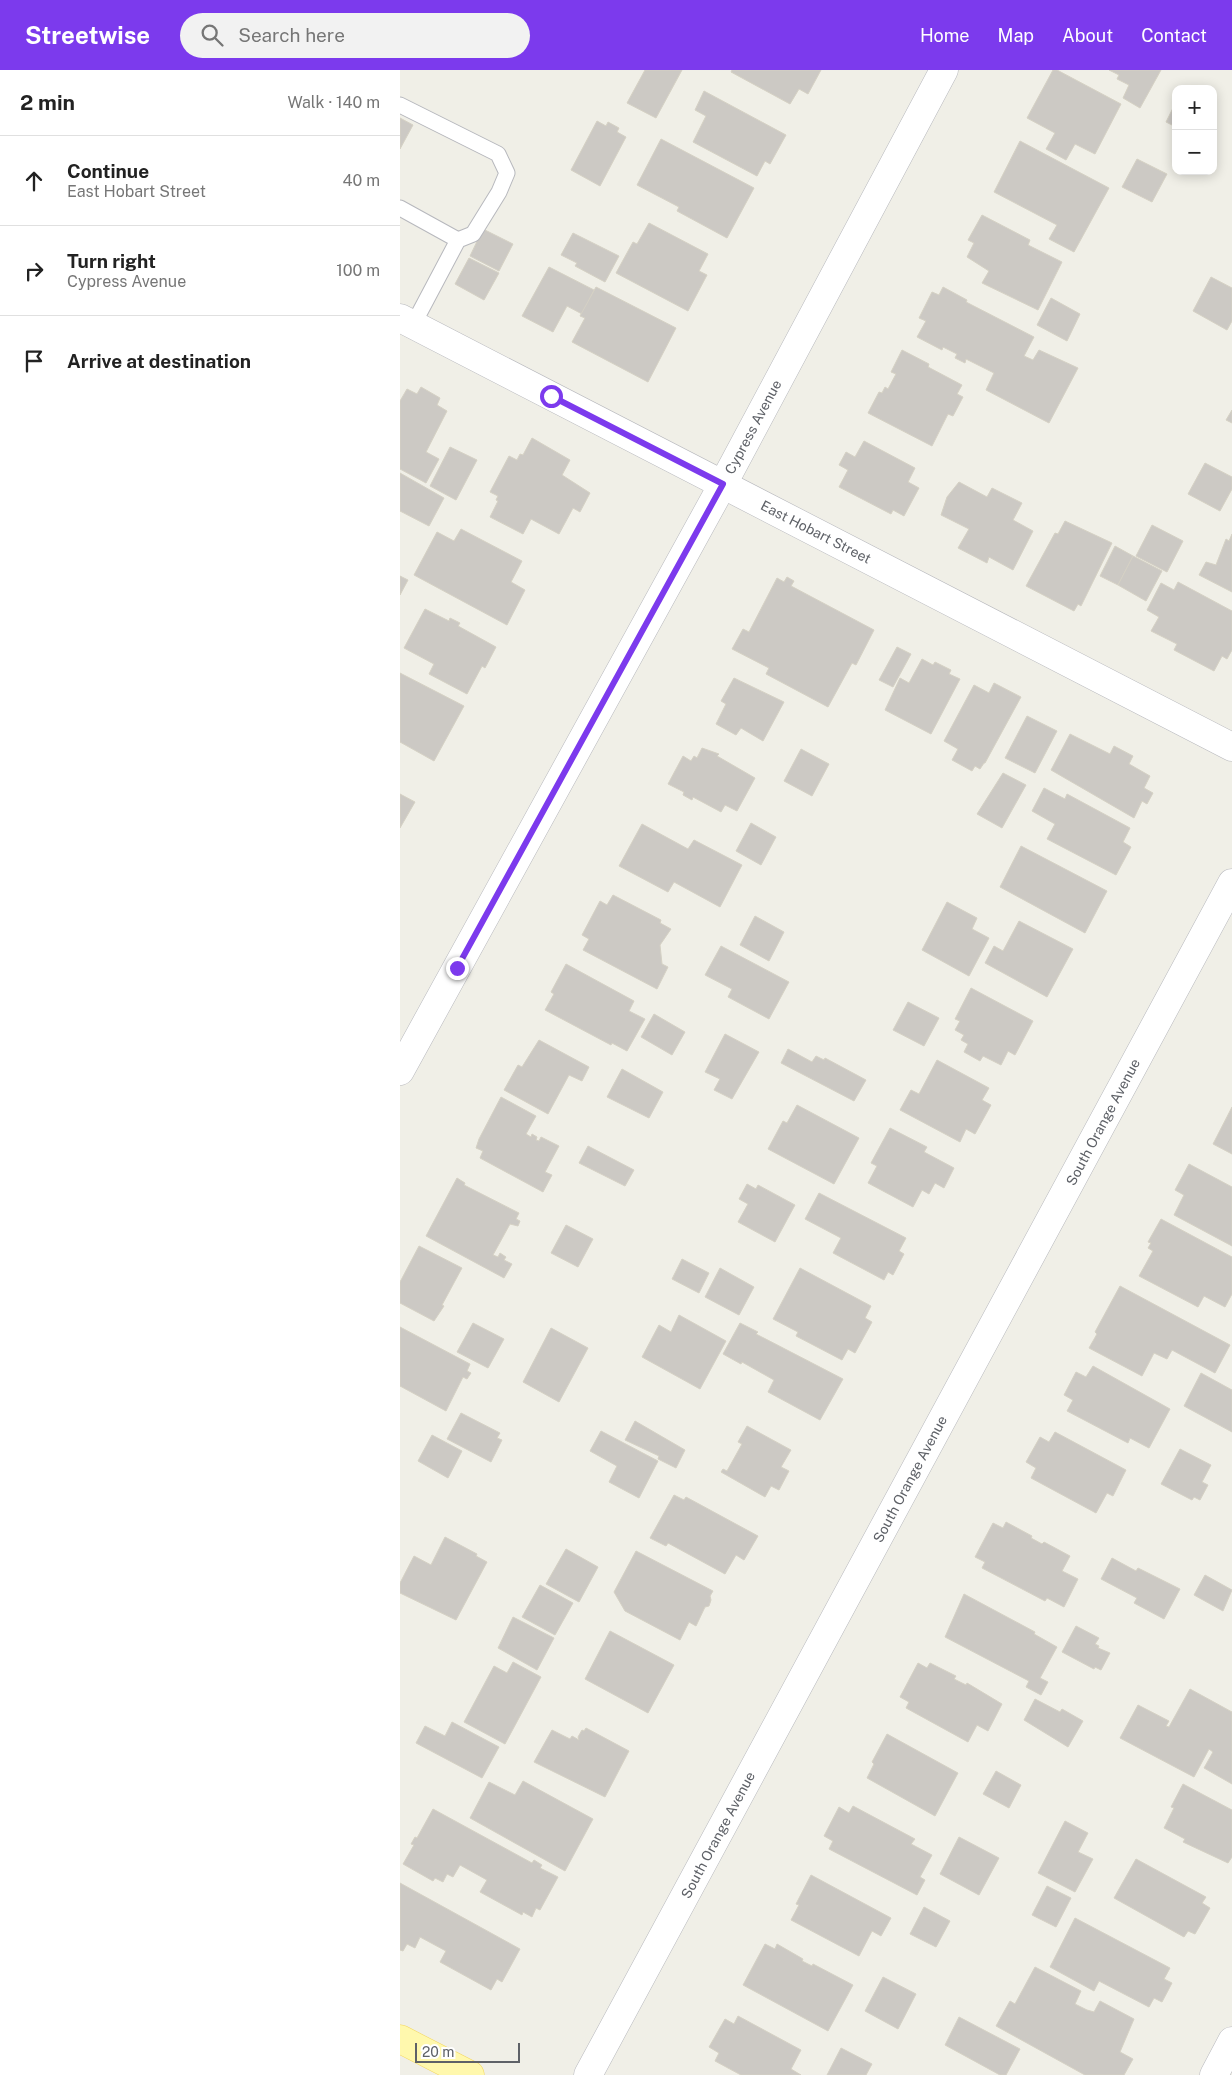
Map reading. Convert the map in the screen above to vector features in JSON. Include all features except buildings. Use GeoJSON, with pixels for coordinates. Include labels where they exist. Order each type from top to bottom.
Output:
{"type":"FeatureCollection","features":[{"type":"Feature","properties":{"kind":"main road"},"geometry":{"type":"LineString","coordinates":[[400,2039],[470,2075]]}},
{"type":"Feature","properties":{"kind":"street","name":"Cypress Avenue"},"geometry":{"type":"LineString","coordinates":[[400,1071],[723,484],[944,70]]}},
{"type":"Feature","properties":{"kind":"street","name":"East Hobart Street"},"geometry":{"type":"LineString","coordinates":[[407,322],[1232,747]]}},
{"type":"Feature","properties":{"kind":"street","name":"South Orange Avenue"},"geometry":{"type":"LineString","coordinates":[[588,2075],[1232,883]]}},
{"type":"Feature","properties":{"kind":"street"},"geometry":{"type":"LineString","coordinates":[[1214,2075],[1232,2041]]}},
{"type":"Feature","properties":{"kind":"lane"},"geometry":{"type":"LineString","coordinates":[[400,105],[498,154],[507,173],[499,192],[473,234],[458,240],[407,322]]}},
{"type":"Feature","properties":{"kind":"lane"},"geometry":{"type":"LineString","coordinates":[[400,208],[458,240]]}},
{"type":"Feature","properties":{"kind":"route"},"geometry":{"type":"LineString","coordinates":[[457,968],[723,484],[551,396]]}}]}
